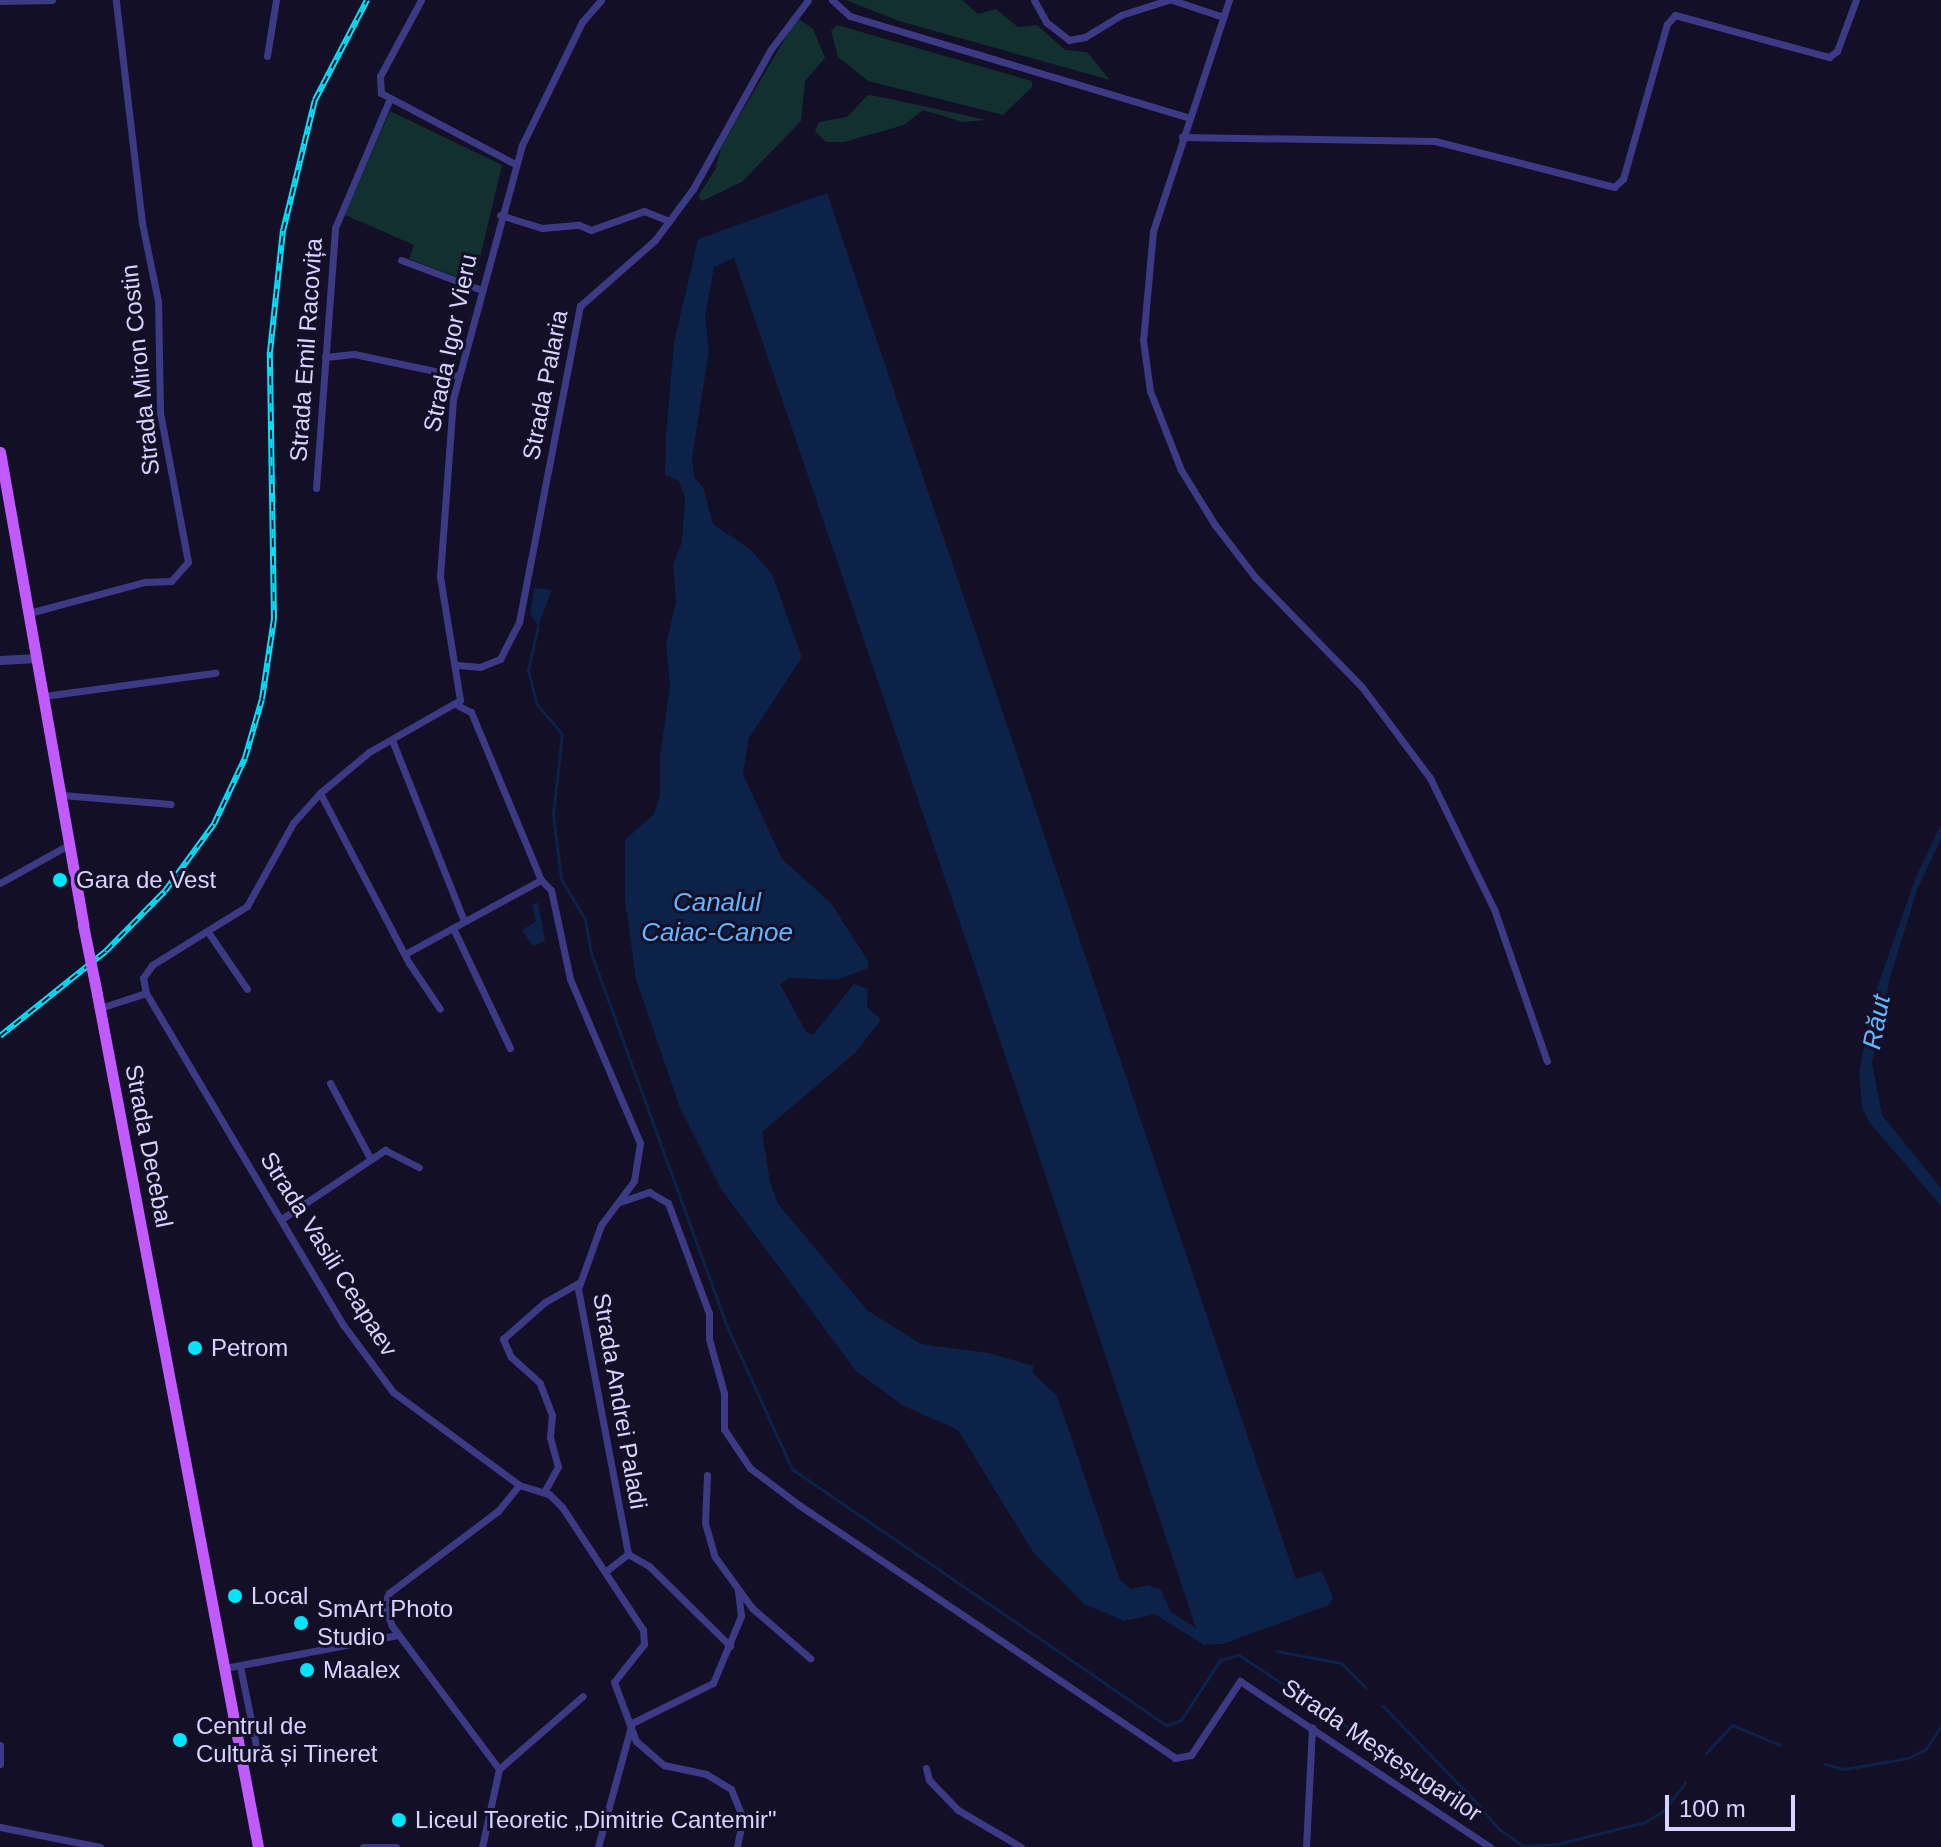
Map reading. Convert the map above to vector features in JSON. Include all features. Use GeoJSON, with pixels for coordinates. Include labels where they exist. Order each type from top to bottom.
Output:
{"type":"FeatureCollection","features":[{"type":"Feature","properties":{"kind":"main road","name":"Strada Decebal"},"geometry":{"type":"LineString","coordinates":[[0,452],[83,925],[258,1847]]}},
{"type":"Feature","properties":{"kind":"street"},"geometry":{"type":"LineString","coordinates":[[0,1],[52,0]]}},
{"type":"Feature","properties":{"kind":"street","name":"Strada Miron Costin"},"geometry":{"type":"LineString","coordinates":[[29,613],[171,581],[188,562],[158,397],[158,301],[142,223],[116,0]]}},
{"type":"Feature","properties":{"kind":"street"},"geometry":{"type":"LineString","coordinates":[[267,56],[276,0]]}},
{"type":"Feature","properties":{"kind":"street","name":"Strada Emil Racovița"},"geometry":{"type":"LineString","coordinates":[[316,488],[335,228],[389,101],[378,85],[380,76],[421,0]]}},
{"type":"Feature","properties":{"kind":"street","name":"Strada Igor Vieru"},"geometry":{"type":"LineString","coordinates":[[457,705],[462,694],[444,607],[440,539],[458,376],[515,164],[569,47],[601,0]]}},
{"type":"Feature","properties":{"kind":"street","name":"Strada Palaria"},"geometry":{"type":"LineString","coordinates":[[457,665],[480,667],[498,660],[519,622],[580,306],[669,221],[707,167],[771,49],[808,0]]}},
{"type":"Feature","properties":{"kind":"street"},"geometry":{"type":"LineString","coordinates":[[832,0],[850,16],[1187,117]]}},
{"type":"Feature","properties":{"kind":"street"},"geometry":{"type":"LineString","coordinates":[[1034,0],[1046,22],[1069,40],[1085,37],[1121,15],[1170,0],[1223,17]]}},
{"type":"Feature","properties":{"kind":"street"},"geometry":{"type":"LineString","coordinates":[[1229,0],[1187,117],[1153,231],[1143,340],[1150,391],[1165,436],[1181,470],[1231,546],[1362,687],[1430,778],[1494,909],[1547,1061]]}},
{"type":"Feature","properties":{"kind":"street"},"geometry":{"type":"LineString","coordinates":[[1182,137],[1435,141],[1614,187],[1623,179],[1667,24],[1675,15],[1829,57],[1837,51],[1856,0]]}},
{"type":"Feature","properties":{"kind":"street"},"geometry":{"type":"LineString","coordinates":[[389,101],[515,164]]}},
{"type":"Feature","properties":{"kind":"street"},"geometry":{"type":"LineString","coordinates":[[500,215],[542,228],[579,225],[591,230],[644,211],[669,221]]}},
{"type":"Feature","properties":{"kind":"street"},"geometry":{"type":"LineString","coordinates":[[401,260],[479,289]]}},
{"type":"Feature","properties":{"kind":"street"},"geometry":{"type":"LineString","coordinates":[[325,357],[354,354],[458,376]]}},
{"type":"Feature","properties":{"kind":"street"},"geometry":{"type":"LineString","coordinates":[[0,660],[37,658]]}},
{"type":"Feature","properties":{"kind":"street"},"geometry":{"type":"LineString","coordinates":[[44,696],[215,673]]}},
{"type":"Feature","properties":{"kind":"street"},"geometry":{"type":"LineString","coordinates":[[100,1008],[146,993],[143,978],[152,965],[247,906],[293,823],[320,793],[361,757],[457,705],[471,712],[541,880],[551,890],[575,991],[640,1143],[634,1181],[620,1202]]}},
{"type":"Feature","properties":{"kind":"street"},"geometry":{"type":"LineString","coordinates":[[392,740],[464,921]]}},
{"type":"Feature","properties":{"kind":"street"},"geometry":{"type":"LineString","coordinates":[[320,793],[405,954],[440,1009]]}},
{"type":"Feature","properties":{"kind":"street"},"geometry":{"type":"LineString","coordinates":[[62,795],[171,804]]}},
{"type":"Feature","properties":{"kind":"street"},"geometry":{"type":"LineString","coordinates":[[0,883],[70,844]]}},
{"type":"Feature","properties":{"kind":"street"},"geometry":{"type":"LineString","coordinates":[[405,954],[541,880]]}},
{"type":"Feature","properties":{"kind":"street"},"geometry":{"type":"LineString","coordinates":[[453,928],[510,1048]]}},
{"type":"Feature","properties":{"kind":"street"},"geometry":{"type":"LineString","coordinates":[[208,932],[247,989]]}},
{"type":"Feature","properties":{"kind":"street","name":"Strada Vasili Ceapaev"},"geometry":{"type":"LineString","coordinates":[[146,993],[283,1218],[344,1326],[393,1392],[519,1485],[544,1492]]}},
{"type":"Feature","properties":{"kind":"street"},"geometry":{"type":"LineString","coordinates":[[330,1083],[370,1158]]}},
{"type":"Feature","properties":{"kind":"street"},"geometry":{"type":"LineString","coordinates":[[283,1218],[370,1158],[392,1150],[419,1167]]}},
{"type":"Feature","properties":{"kind":"street","name":"Strada Meșteșugarilor"},"geometry":{"type":"LineString","coordinates":[[620,1202],[649,1192],[668,1203],[709,1313],[709,1339],[724,1393],[724,1429],[750,1468],[768,1482],[1175,1758],[1191,1755],[1236,1682],[1251,1687],[1490,1847]]}},
{"type":"Feature","properties":{"kind":"street","name":"Strada Andrei Paladi"},"geometry":{"type":"LineString","coordinates":[[620,1202],[609,1212],[578,1295],[628,1554]]}},
{"type":"Feature","properties":{"kind":"street"},"geometry":{"type":"LineString","coordinates":[[582,1281],[545,1302],[502,1343],[540,1383],[552,1415],[550,1437],[558,1467],[544,1492],[562,1507],[645,1638],[614,1686],[632,1723],[636,1741],[660,1763],[706,1774],[731,1789],[743,1818],[737,1847]]}},
{"type":"Feature","properties":{"kind":"street"},"geometry":{"type":"LineString","coordinates":[[707,1475],[707,1541],[738,1590],[771,1627],[810,1658]]}},
{"type":"Feature","properties":{"kind":"street"},"geometry":{"type":"LineString","coordinates":[[499,1769],[398,1635],[385,1613],[389,1593],[498,1511],[519,1485]]}},
{"type":"Feature","properties":{"kind":"street"},"geometry":{"type":"LineString","coordinates":[[605,1572],[628,1554],[649,1566],[730,1646]]}},
{"type":"Feature","properties":{"kind":"street"},"geometry":{"type":"LineString","coordinates":[[598,1847],[632,1723],[709,1687],[741,1616],[738,1590]]}},
{"type":"Feature","properties":{"kind":"street"},"geometry":{"type":"LineString","coordinates":[[225,1668],[398,1635]]}},
{"type":"Feature","properties":{"kind":"street"},"geometry":{"type":"LineString","coordinates":[[240,1666],[257,1750],[242,1758]]}},
{"type":"Feature","properties":{"kind":"street"},"geometry":{"type":"LineString","coordinates":[[482,1847],[499,1769],[583,1696]]}},
{"type":"Feature","properties":{"kind":"street"},"geometry":{"type":"LineString","coordinates":[[1306,1847],[1312,1727]]}},
{"type":"Feature","properties":{"kind":"street"},"geometry":{"type":"LineString","coordinates":[[0,1745],[0,1764]]}},
{"type":"Feature","properties":{"kind":"street"},"geometry":{"type":"LineString","coordinates":[[926,1768],[933,1785],[958,1810],[1021,1847]]}},
{"type":"Feature","properties":{"kind":"street"},"geometry":{"type":"LineString","coordinates":[[0,1827],[100,1847]]}},
{"type":"Feature","properties":{"kind":"street"},"geometry":{"type":"LineString","coordinates":[[363,1847],[396,1847]]}},
{"type":"Feature","properties":{"kind":"green space"},"geometry":{"type":"Polygon","coordinates":[[[846,0],[962,0],[978,14],[996,9],[1018,27],[1037,25],[1065,50],[1087,52],[1110,80],[899,21],[846,0]]]}},
{"type":"Feature","properties":{"kind":"green space"},"geometry":{"type":"Polygon","coordinates":[[[797,18],[813,29],[825,58],[805,81],[801,121],[742,182],[702,201],[698,196],[715,170],[721,147],[797,18]]]}},
{"type":"Feature","properties":{"kind":"green space"},"geometry":{"type":"Polygon","coordinates":[[[837,25],[1032,81],[1032,87],[1003,115],[868,81],[838,57],[831,31],[837,25]]]}},
{"type":"Feature","properties":{"kind":"green space"},"geometry":{"type":"Polygon","coordinates":[[[868,95],[987,120],[963,122],[923,110],[904,125],[844,142],[826,142],[815,131],[819,122],[847,117],[868,95]]]}},
{"type":"Feature","properties":{"kind":"green space"},"geometry":{"type":"Polygon","coordinates":[[[390,111],[502,165],[474,283],[409,259],[414,245],[345,215],[390,111]]]}},
{"type":"Feature","properties":{"kind":"water","name":"Canalul Caiac-Canoe"},"geometry":{"type":"Polygon","coordinates":[[[827,193],[1296,1579],[1322,1571],[1333,1598],[1329,1605],[1223,1644],[1204,1645],[1155,1614],[1124,1621],[1084,1604],[1033,1552],[958,1430],[902,1405],[856,1371],[721,1189],[680,1108],[636,979],[625,900],[625,840],[654,814],[660,796],[660,756],[670,687],[666,645],[676,601],[673,564],[682,542],[685,497],[679,481],[665,475],[666,434],[674,343],[698,239],[827,193]],[[734,258],[714,267],[705,317],[709,350],[692,458],[694,477],[703,487],[713,524],[751,550],[772,574],[802,657],[749,738],[743,774],[782,859],[831,903],[868,961],[868,968],[837,980],[789,978],[780,984],[806,1032],[813,1035],[854,984],[868,989],[867,1007],[881,1020],[855,1053],[762,1132],[770,1182],[778,1204],[867,1310],[921,1344],[989,1353],[1033,1366],[1033,1373],[1057,1396],[1120,1580],[1131,1589],[1148,1585],[1161,1590],[1171,1612],[1196,1628],[734,258]]]}},
{"type":"Feature","properties":{"kind":"water"},"geometry":{"type":"Polygon","coordinates":[[[534,588],[552,590],[538,626],[530,613],[534,588]]]}},
{"type":"Feature","properties":{"kind":"water","name":"Răut"},"geometry":{"type":"Polygon","coordinates":[[[1941,824],[1941,839],[1917,890],[1890,978],[1872,1063],[1882,1115],[1941,1188],[1941,1206],[1869,1122],[1862,1107],[1859,1073],[1874,997],[1915,879],[1941,824]]]}},
{"type":"Feature","properties":{"kind":"water"},"geometry":{"type":"Polygon","coordinates":[[[538,902],[545,941],[533,946],[522,930],[536,921],[532,905],[538,902]]]}},
{"type":"Feature","properties":{"kind":"waterway"},"geometry":{"type":"LineString","coordinates":[[538,626],[528,670],[536,703],[562,734],[553,814],[561,879],[585,919],[591,953],[725,1322],[792,1469],[1166,1725],[1181,1720],[1220,1660],[1239,1655],[1447,1793],[1465,1790],[1499,1829],[1523,1846],[1557,1844],[1645,1822],[1663,1811],[1685,1783]]}},
{"type":"Feature","properties":{"kind":"waterway"},"geometry":{"type":"LineString","coordinates":[[1277,1651],[1341,1663],[1366,1688]]}},
{"type":"Feature","properties":{"kind":"waterway"},"geometry":{"type":"LineString","coordinates":[[1383,1706],[1464,1790]]}},
{"type":"Feature","properties":{"kind":"waterway"},"geometry":{"type":"LineString","coordinates":[[1706,1753],[1732,1725],[1780,1745]]}},
{"type":"Feature","properties":{"kind":"waterway"},"geometry":{"type":"LineString","coordinates":[[1825,1764],[1844,1769],[1908,1758],[1926,1749],[1941,1726]]}},
{"type":"Feature","properties":{"kind":"railway"},"geometry":{"type":"LineString","coordinates":[[0,1036],[106,951],[165,891],[214,824],[245,758],[262,699],[274,619],[270,352],[283,231],[315,100],[367,0]]}},
{"type":"Feature","properties":{"kind":"place","name":"Gara de Vest"},"geometry":{"type":"Point","coordinates":[60,880]}},
{"type":"Feature","properties":{"kind":"place","name":"Petrom"},"geometry":{"type":"Point","coordinates":[195,1348]}},
{"type":"Feature","properties":{"kind":"place","name":"Local"},"geometry":{"type":"Point","coordinates":[235,1596]}},
{"type":"Feature","properties":{"kind":"place","name":"SmArt Photo Studio"},"geometry":{"type":"Point","coordinates":[301,1623]}},
{"type":"Feature","properties":{"kind":"place","name":"Maalex"},"geometry":{"type":"Point","coordinates":[307,1670]}},
{"type":"Feature","properties":{"kind":"place","name":"Centrul de Cultură și Tineret"},"geometry":{"type":"Point","coordinates":[180,1740]}},
{"type":"Feature","properties":{"kind":"place","name":"Liceul Teoretic „Dimitrie Cantemir\""},"geometry":{"type":"Point","coordinates":[399,1820]}}]}
